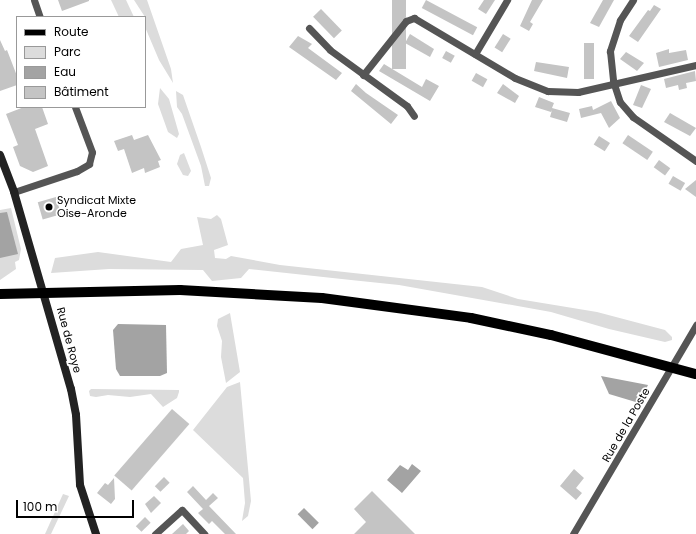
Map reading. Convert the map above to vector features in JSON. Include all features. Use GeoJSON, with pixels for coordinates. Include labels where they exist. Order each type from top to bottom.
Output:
{"type":"FeatureCollection","features":[{"type":"Feature","properties":{"kind":"main road","name":"Rue de Roye"},"geometry":{"type":"LineString","coordinates":[[0,155],[14,192],[71,389],[77,427],[80,485],[96,534]]}},
{"type":"Feature","properties":{"kind":"main road"},"geometry":{"type":"LineString","coordinates":[[0,294],[231,292],[322,298],[471,318],[551,335],[692,373]]}},
{"type":"Feature","properties":{"kind":"street"},"geometry":{"type":"LineString","coordinates":[[34,0],[40,16]]}},
{"type":"Feature","properties":{"kind":"street"},"geometry":{"type":"LineString","coordinates":[[475,54],[508,0]]}},
{"type":"Feature","properties":{"kind":"street"},"geometry":{"type":"LineString","coordinates":[[632,0],[612,39],[610,65],[620,102],[633,117],[696,161]]}},
{"type":"Feature","properties":{"kind":"street"},"geometry":{"type":"LineString","coordinates":[[363,75],[406,21],[414,18],[535,88],[548,91],[578,92],[615,85],[696,65]]}},
{"type":"Feature","properties":{"kind":"street"},"geometry":{"type":"LineString","coordinates":[[309,28],[330,50],[407,106],[414,116]]}},
{"type":"Feature","properties":{"kind":"street"},"geometry":{"type":"LineString","coordinates":[[14,192],[77,171],[89,164],[92,152],[75,108]]}},
{"type":"Feature","properties":{"kind":"street","name":"Rue de la Poste"},"geometry":{"type":"LineString","coordinates":[[572,534],[696,325]]}},
{"type":"Feature","properties":{"kind":"street"},"geometry":{"type":"LineString","coordinates":[[155,534],[182,510],[204,534]]}},
{"type":"Feature","properties":{"kind":"green space"},"geometry":{"type":"Polygon","coordinates":[[[111,0],[126,0],[134,16],[119,16],[111,0]]]}},
{"type":"Feature","properties":{"kind":"green space"},"geometry":{"type":"Polygon","coordinates":[[[134,0],[147,0],[171,69],[173,83],[159,60],[146,29],[146,16],[144,16],[134,0]]]}},
{"type":"Feature","properties":{"kind":"green space"},"geometry":{"type":"Polygon","coordinates":[[[160,88],[169,99],[179,134],[177,138],[168,132],[158,104],[160,88]]]}},
{"type":"Feature","properties":{"kind":"green space"},"geometry":{"type":"Polygon","coordinates":[[[176,91],[183,95],[211,178],[209,186],[205,186],[201,166],[182,114],[177,107],[176,91]]]}},
{"type":"Feature","properties":{"kind":"green space"},"geometry":{"type":"Polygon","coordinates":[[[184,153],[191,171],[188,176],[183,175],[177,164],[180,155],[184,153]]]}},
{"type":"Feature","properties":{"kind":"green space"},"geometry":{"type":"Polygon","coordinates":[[[11,208],[21,249],[19,260],[15,262],[16,269],[0,280],[0,210],[11,208]]]}},
{"type":"Feature","properties":{"kind":"green space"},"geometry":{"type":"Polygon","coordinates":[[[217,215],[221,219],[228,245],[214,250],[215,258],[226,259],[231,256],[280,265],[482,287],[518,299],[597,312],[665,330],[672,337],[672,340],[665,342],[609,329],[551,312],[399,285],[249,269],[241,278],[212,281],[203,270],[109,269],[51,273],[55,258],[98,252],[171,262],[181,249],[203,245],[197,217],[211,219],[217,215]]]}},
{"type":"Feature","properties":{"kind":"green space"},"geometry":{"type":"Polygon","coordinates":[[[230,313],[240,372],[226,383],[221,357],[222,341],[217,326],[218,319],[230,313]]]}},
{"type":"Feature","properties":{"kind":"green space"},"geometry":{"type":"Polygon","coordinates":[[[240,382],[251,501],[248,516],[242,521],[245,503],[243,478],[193,430],[227,387],[240,382]]]}},
{"type":"Feature","properties":{"kind":"green space"},"geometry":{"type":"Polygon","coordinates":[[[91,389],[179,390],[179,392],[177,398],[163,407],[151,394],[130,397],[108,395],[96,397],[90,396],[89,391],[91,389]]]}},
{"type":"Feature","properties":{"kind":"green space"},"geometry":{"type":"Polygon","coordinates":[[[63,494],[69,496],[51,534],[45,534],[63,494]]]}},
{"type":"Feature","properties":{"kind":"water"},"geometry":{"type":"Polygon","coordinates":[[[7,212],[18,254],[0,258],[0,213],[7,212]]]}},
{"type":"Feature","properties":{"kind":"water"},"geometry":{"type":"Polygon","coordinates":[[[118,324],[166,325],[167,373],[160,376],[120,376],[116,369],[113,330],[118,324]]]}},
{"type":"Feature","properties":{"kind":"water"},"geometry":{"type":"Polygon","coordinates":[[[601,376],[648,385],[639,403],[609,394],[601,376]]]}},
{"type":"Feature","properties":{"kind":"water"},"geometry":{"type":"Polygon","coordinates":[[[412,464],[421,471],[402,493],[387,480],[400,465],[408,470],[412,464]]]}},
{"type":"Feature","properties":{"kind":"water"},"geometry":{"type":"Polygon","coordinates":[[[304,508],[319,523],[312,529],[298,514],[304,508]]]}},
{"type":"Feature","properties":{"kind":"building"},"geometry":{"type":"Polygon","coordinates":[[[58,0],[89,0],[89,1],[62,11],[58,0]]]}},
{"type":"Feature","properties":{"kind":"building"},"geometry":{"type":"Polygon","coordinates":[[[392,0],[406,0],[406,69],[392,69],[392,0]]]}},
{"type":"Feature","properties":{"kind":"building"},"geometry":{"type":"Polygon","coordinates":[[[426,0],[477,27],[473,35],[422,8],[426,0]]]}},
{"type":"Feature","properties":{"kind":"building"},"geometry":{"type":"Polygon","coordinates":[[[484,0],[495,0],[486,14],[478,9],[484,0]]]}},
{"type":"Feature","properties":{"kind":"building"},"geometry":{"type":"Polygon","coordinates":[[[532,0],[543,0],[530,22],[533,24],[529,31],[520,26],[532,0]]]}},
{"type":"Feature","properties":{"kind":"building"},"geometry":{"type":"Polygon","coordinates":[[[603,0],[614,0],[599,27],[590,23],[603,0]]]}},
{"type":"Feature","properties":{"kind":"building"},"geometry":{"type":"Polygon","coordinates":[[[654,5],[661,9],[638,42],[629,36],[648,10],[650,11],[654,5]]]}},
{"type":"Feature","properties":{"kind":"building"},"geometry":{"type":"Polygon","coordinates":[[[321,9],[342,31],[334,38],[313,17],[321,9]]]}},
{"type":"Feature","properties":{"kind":"building"},"geometry":{"type":"Polygon","coordinates":[[[410,34],[434,49],[430,57],[405,43],[410,34]]]}},
{"type":"Feature","properties":{"kind":"building"},"geometry":{"type":"Polygon","coordinates":[[[503,34],[511,39],[502,52],[495,48],[503,34]]]}},
{"type":"Feature","properties":{"kind":"building"},"geometry":{"type":"Polygon","coordinates":[[[298,36],[312,44],[308,48],[342,73],[336,80],[289,47],[298,36]]]}},
{"type":"Feature","properties":{"kind":"building"},"geometry":{"type":"Polygon","coordinates":[[[0,40],[5,51],[7,50],[16,73],[16,85],[0,91],[0,40]]]}},
{"type":"Feature","properties":{"kind":"building"},"geometry":{"type":"Polygon","coordinates":[[[584,43],[594,43],[594,79],[584,79],[584,43]]]}},
{"type":"Feature","properties":{"kind":"building"},"geometry":{"type":"Polygon","coordinates":[[[669,49],[669,53],[686,50],[688,60],[659,67],[656,53],[669,49]]]}},
{"type":"Feature","properties":{"kind":"building"},"geometry":{"type":"Polygon","coordinates":[[[446,51],[455,56],[451,63],[442,58],[446,51]]]}},
{"type":"Feature","properties":{"kind":"building"},"geometry":{"type":"Polygon","coordinates":[[[626,52],[644,63],[637,71],[620,59],[626,52]]]}},
{"type":"Feature","properties":{"kind":"building"},"geometry":{"type":"Polygon","coordinates":[[[536,62],[569,67],[567,78],[534,71],[536,62]]]}},
{"type":"Feature","properties":{"kind":"building"},"geometry":{"type":"Polygon","coordinates":[[[384,64],[422,87],[426,79],[439,86],[430,101],[379,71],[384,64]]]}},
{"type":"Feature","properties":{"kind":"building"},"geometry":{"type":"Polygon","coordinates":[[[695,71],[696,81],[686,83],[687,88],[679,90],[678,85],[666,88],[664,79],[695,71]]]}},
{"type":"Feature","properties":{"kind":"building"},"geometry":{"type":"Polygon","coordinates":[[[476,73],[487,79],[483,87],[472,81],[476,73]]]}},
{"type":"Feature","properties":{"kind":"building"},"geometry":{"type":"Polygon","coordinates":[[[356,84],[366,93],[398,115],[391,124],[351,91],[356,84]]]}},
{"type":"Feature","properties":{"kind":"building"},"geometry":{"type":"Polygon","coordinates":[[[503,84],[519,96],[515,103],[497,93],[503,84]]]}},
{"type":"Feature","properties":{"kind":"building"},"geometry":{"type":"Polygon","coordinates":[[[641,85],[651,89],[642,108],[633,105],[641,85]]]}},
{"type":"Feature","properties":{"kind":"building"},"geometry":{"type":"Polygon","coordinates":[[[539,97],[554,103],[552,108],[570,113],[567,122],[550,117],[552,110],[551,112],[535,107],[539,97]]]}},
{"type":"Feature","properties":{"kind":"building"},"geometry":{"type":"Polygon","coordinates":[[[611,101],[620,118],[609,128],[601,113],[581,118],[579,109],[592,106],[593,110],[611,101]]]}},
{"type":"Feature","properties":{"kind":"building"},"geometry":{"type":"Polygon","coordinates":[[[21,108],[42,108],[48,124],[35,129],[48,166],[33,172],[20,166],[13,147],[18,145],[6,114],[21,108]]]}},
{"type":"Feature","properties":{"kind":"building"},"geometry":{"type":"Polygon","coordinates":[[[670,113],[696,128],[690,136],[664,122],[670,113]]]}},
{"type":"Feature","properties":{"kind":"building"},"geometry":{"type":"Polygon","coordinates":[[[132,135],[134,140],[148,135],[161,160],[158,161],[160,167],[145,173],[144,168],[132,173],[124,149],[118,151],[114,141],[132,135]]]}},
{"type":"Feature","properties":{"kind":"building"},"geometry":{"type":"Polygon","coordinates":[[[628,135],[653,152],[647,160],[622,143],[628,135]]]}},
{"type":"Feature","properties":{"kind":"building"},"geometry":{"type":"Polygon","coordinates":[[[599,136],[610,143],[605,151],[594,144],[599,136]]]}},
{"type":"Feature","properties":{"kind":"building"},"geometry":{"type":"Polygon","coordinates":[[[659,160],[670,168],[665,176],[654,167],[659,160]]]}},
{"type":"Feature","properties":{"kind":"building"},"geometry":{"type":"Polygon","coordinates":[[[673,176],[685,183],[681,191],[668,184],[673,176]]]}},
{"type":"Feature","properties":{"kind":"building"},"geometry":{"type":"Polygon","coordinates":[[[696,180],[696,197],[685,189],[696,180]]]}},
{"type":"Feature","properties":{"kind":"building"},"geometry":{"type":"Polygon","coordinates":[[[56,197],[61,214],[43,220],[38,202],[56,197]]]}},
{"type":"Feature","properties":{"kind":"building"},"geometry":{"type":"Polygon","coordinates":[[[172,409],[189,424],[132,491],[114,475],[172,409]]]}},
{"type":"Feature","properties":{"kind":"building"},"geometry":{"type":"Polygon","coordinates":[[[574,469],[584,478],[576,488],[582,493],[576,500],[560,486],[574,469]]]}},
{"type":"Feature","properties":{"kind":"building"},"geometry":{"type":"Polygon","coordinates":[[[164,477],[170,483],[160,492],[155,486],[164,477]]]}},
{"type":"Feature","properties":{"kind":"building"},"geometry":{"type":"Polygon","coordinates":[[[114,478],[115,499],[111,504],[97,493],[105,483],[108,485],[114,478]]]}},
{"type":"Feature","properties":{"kind":"building"},"geometry":{"type":"Polygon","coordinates":[[[193,486],[206,500],[213,493],[218,498],[209,506],[236,534],[225,534],[212,521],[209,524],[198,513],[203,509],[187,492],[193,486]]]}},
{"type":"Feature","properties":{"kind":"building"},"geometry":{"type":"Polygon","coordinates":[[[372,491],[415,534],[354,534],[366,522],[354,509],[372,491]]]}},
{"type":"Feature","properties":{"kind":"building"},"geometry":{"type":"Polygon","coordinates":[[[154,496],[161,503],[151,513],[145,504],[154,496]]]}},
{"type":"Feature","properties":{"kind":"building"},"geometry":{"type":"Polygon","coordinates":[[[145,517],[151,523],[141,532],[136,526],[145,517]]]}},
{"type":"Feature","properties":{"kind":"building"},"geometry":{"type":"Polygon","coordinates":[[[183,524],[189,531],[186,534],[172,534],[183,524]]]}},
{"type":"Feature","properties":{"kind":"place","name":"Syndicat Mixte Oise-Aronde"},"geometry":{"type":"Point","coordinates":[49,207]}}]}
